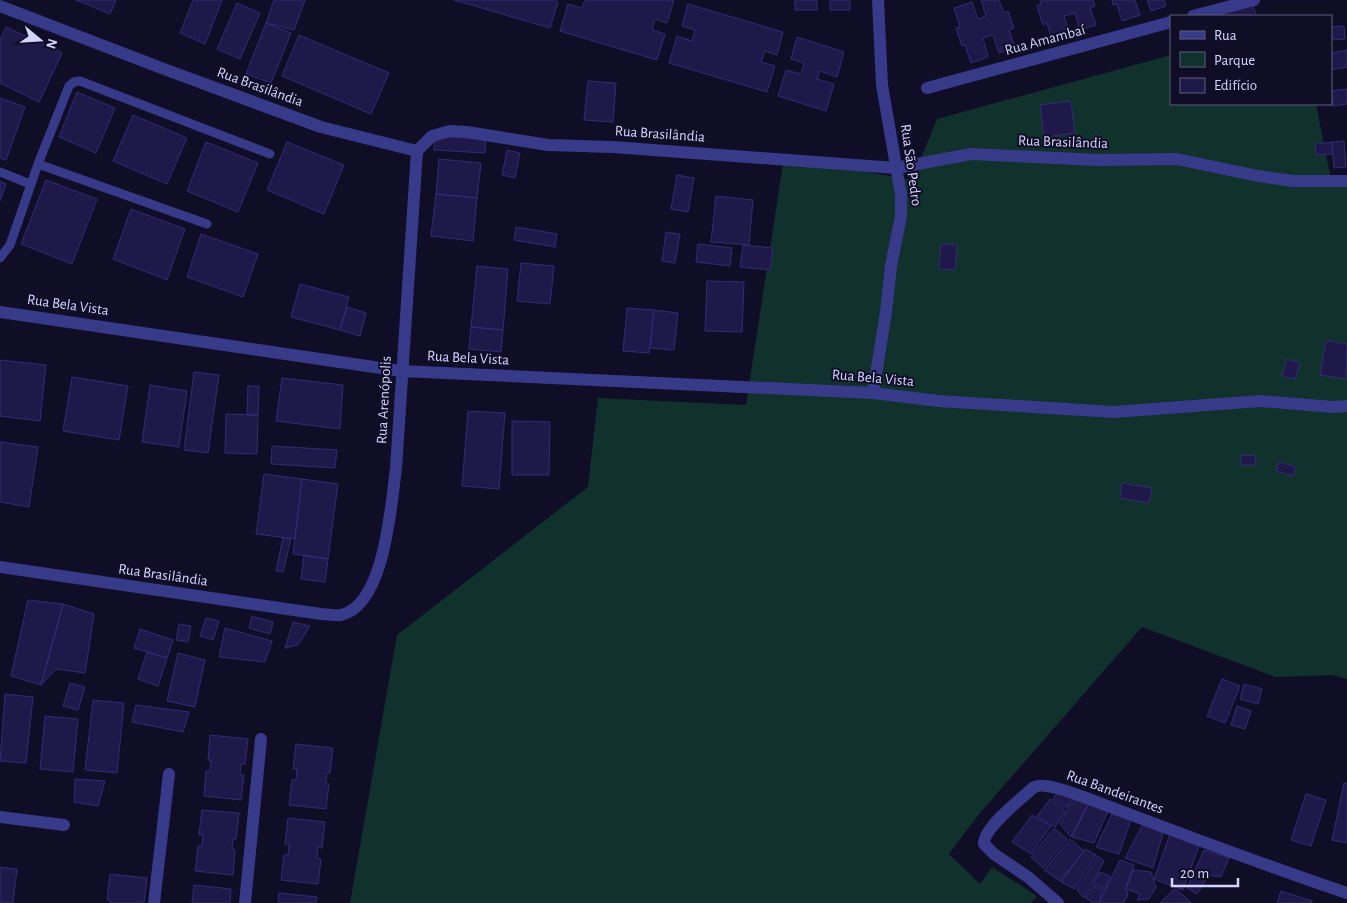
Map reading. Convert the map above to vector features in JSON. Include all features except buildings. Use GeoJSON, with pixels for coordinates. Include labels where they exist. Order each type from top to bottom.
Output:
{"type":"FeatureCollection","features":[{"type":"Feature","properties":{"kind":"street","name":"Rua São Pedro"},"geometry":{"type":"LineString","coordinates":[[873,393],[886,312],[891,266],[901,216],[901,195],[882,85],[878,0]]}},
{"type":"Feature","properties":{"kind":"street"},"geometry":{"type":"LineString","coordinates":[[1197,15],[1251,1]]}},
{"type":"Feature","properties":{"kind":"street","name":"Rua Brasilândia"},"geometry":{"type":"LineString","coordinates":[[0,6],[164,69],[321,126],[417,151],[432,136],[450,131],[548,145],[613,147],[896,168],[971,154],[1098,160],[1177,159],[1258,176],[1293,181],[1347,181]]}},
{"type":"Feature","properties":{"kind":"street","name":"Rua Amambaí"},"geometry":{"type":"LineString","coordinates":[[927,88],[1170,22]]}},
{"type":"Feature","properties":{"kind":"street","name":"Rua Arenópolis"},"geometry":{"type":"LineString","coordinates":[[321,614],[341,615],[355,607],[370,589],[381,562],[390,517],[396,468],[417,151]]}},
{"type":"Feature","properties":{"kind":"street","name":"Rua Bela Vista"},"geometry":{"type":"LineString","coordinates":[[0,312],[401,371],[873,393],[938,401],[1114,412],[1260,400],[1333,407],[1347,406]]}},
{"type":"Feature","properties":{"kind":"street","name":"Rua Brasilândia"},"geometry":{"type":"LineString","coordinates":[[0,567],[321,614]]}},
{"type":"Feature","properties":{"kind":"street"},"geometry":{"type":"LineString","coordinates":[[245,903],[261,739]]}},
{"type":"Feature","properties":{"kind":"street"},"geometry":{"type":"LineString","coordinates":[[154,903],[169,774]]}},
{"type":"Feature","properties":{"kind":"street","name":"Rua Bandeirantes"},"geometry":{"type":"LineString","coordinates":[[1058,903],[1028,877],[994,854],[984,844],[984,839],[993,825],[1038,784],[1086,798],[1265,866],[1347,893]]}},
{"type":"Feature","properties":{"kind":"street"},"geometry":{"type":"LineString","coordinates":[[0,817],[64,825]]}},
{"type":"Feature","properties":{"kind":"lane"},"geometry":{"type":"LineString","coordinates":[[0,258],[10,245],[30,184],[69,86],[74,82],[80,81],[270,154]]}},
{"type":"Feature","properties":{"kind":"lane"},"geometry":{"type":"LineString","coordinates":[[38,164],[207,224]]}},
{"type":"Feature","properties":{"kind":"lane"},"geometry":{"type":"LineString","coordinates":[[0,172],[30,184]]}},
{"type":"Feature","properties":{"kind":"green space"},"geometry":{"type":"Polygon","coordinates":[[[1170,55],[1170,105],[1316,105],[1331,180],[1347,182],[1347,679],[1333,675],[1275,677],[1142,627],[980,813],[949,854],[980,884],[992,867],[1037,896],[1031,903],[350,903],[397,635],[588,487],[598,398],[746,405],[784,157],[912,180],[937,119],[1170,55]]]}}]}
